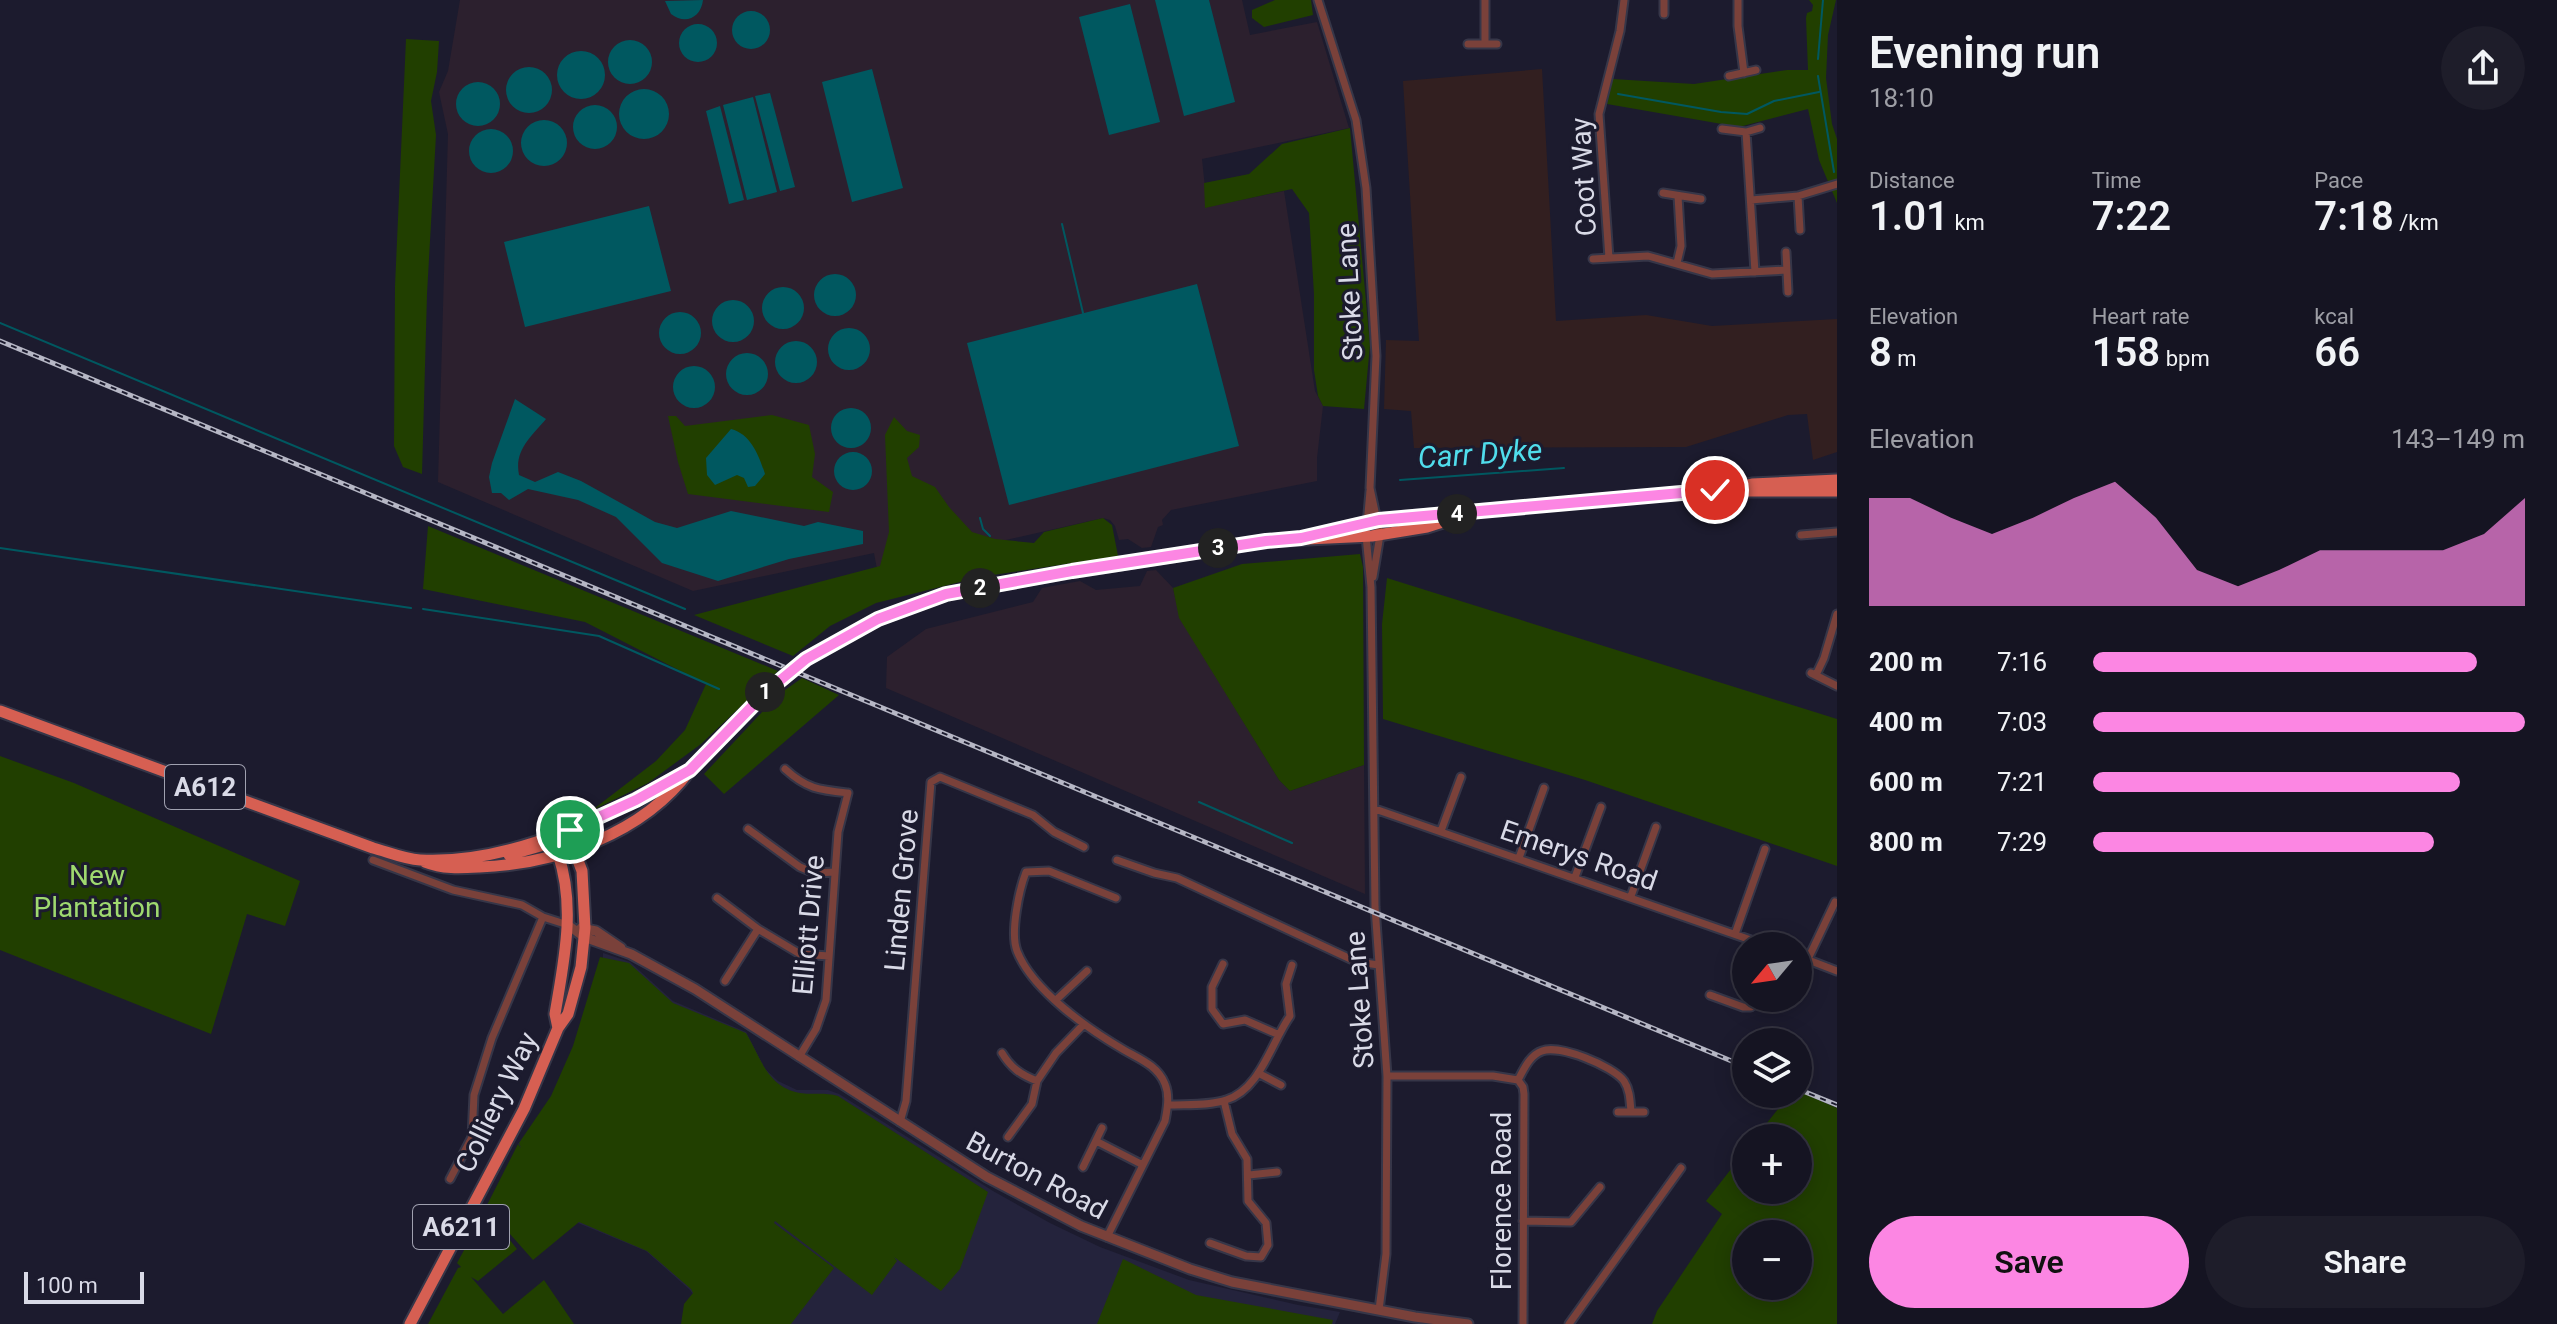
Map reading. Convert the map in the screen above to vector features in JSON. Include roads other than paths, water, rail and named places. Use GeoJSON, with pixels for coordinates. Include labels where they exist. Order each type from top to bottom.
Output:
{"type":"FeatureCollection","features":[{"type":"Feature","properties":{"kind":"main road","name":"A612"},"geometry":{"type":"LineString","coordinates":[[1729,489],[1752,484],[1837,480]]}},
{"type":"Feature","properties":{"kind":"main road","name":"A612"},"geometry":{"type":"LineString","coordinates":[[1301,538],[1372,521],[1729,489],[1837,491]]}},
{"type":"Feature","properties":{"kind":"main road","name":"A612"},"geometry":{"type":"LineString","coordinates":[[0,711],[373,848],[447,869],[532,862],[574,850],[607,836],[646,813],[679,785],[690,770],[785,675],[806,659],[878,619],[917,603],[946,594],[1072,571],[1266,541],[1380,535],[1427,527],[1471,513]]}},
{"type":"Feature","properties":{"kind":"main road","name":"A612"},"geometry":{"type":"LineString","coordinates":[[416,859],[489,853],[570,830],[636,800],[690,770]]}},
{"type":"Feature","properties":{"kind":"main road"},"geometry":{"type":"LineString","coordinates":[[558,854],[561,840],[570,830]]}},
{"type":"Feature","properties":{"kind":"main road","name":"A612"},"geometry":{"type":"LineString","coordinates":[[489,853],[498,856],[528,851],[561,840]]}},
{"type":"Feature","properties":{"kind":"main road"},"geometry":{"type":"LineString","coordinates":[[561,840],[574,850]]}},
{"type":"Feature","properties":{"kind":"main road","name":"Colliery Way"},"geometry":{"type":"LineString","coordinates":[[410,1324],[524,1109],[558,1028],[568,1014],[581,967],[584,933],[582,871],[574,850]]}},
{"type":"Feature","properties":{"kind":"main road","name":"Colliery Way"},"geometry":{"type":"LineString","coordinates":[[558,854],[566,886],[568,925],[555,1014],[558,1028]]}},
{"type":"Feature","properties":{"kind":"street","name":"Stoke Lane"},"geometry":{"type":"LineString","coordinates":[[1318,0],[1356,120],[1366,188],[1376,356],[1370,491],[1372,521],[1380,535],[1371,587],[1375,907],[1387,1076],[1386,1254],[1379,1310]]}},
{"type":"Feature","properties":{"kind":"street"},"geometry":{"type":"LineString","coordinates":[[1485,0],[1485,44]]}},
{"type":"Feature","properties":{"kind":"street","name":"Coot Way"},"geometry":{"type":"LineString","coordinates":[[1609,258],[1599,114],[1620,31],[1624,0]]}},
{"type":"Feature","properties":{"kind":"street"},"geometry":{"type":"LineString","coordinates":[[1664,0],[1664,14]]}},
{"type":"Feature","properties":{"kind":"street"},"geometry":{"type":"LineString","coordinates":[[1738,0],[1744,73]]}},
{"type":"Feature","properties":{"kind":"street"},"geometry":{"type":"LineString","coordinates":[[1468,44],[1497,44]]}},
{"type":"Feature","properties":{"kind":"street"},"geometry":{"type":"LineString","coordinates":[[1729,76],[1756,70]]}},
{"type":"Feature","properties":{"kind":"street"},"geometry":{"type":"LineString","coordinates":[[1722,129],[1746,132],[1760,128]]}},
{"type":"Feature","properties":{"kind":"street"},"geometry":{"type":"LineString","coordinates":[[1746,132],[1755,272]]}},
{"type":"Feature","properties":{"kind":"street"},"geometry":{"type":"LineString","coordinates":[[1751,200],[1798,196],[1837,184]]}},
{"type":"Feature","properties":{"kind":"street"},"geometry":{"type":"LineString","coordinates":[[1663,193],[1701,199]]}},
{"type":"Feature","properties":{"kind":"street"},"geometry":{"type":"LineString","coordinates":[[1677,263],[1681,246],[1678,196]]}},
{"type":"Feature","properties":{"kind":"street"},"geometry":{"type":"LineString","coordinates":[[1798,196],[1800,230]]}},
{"type":"Feature","properties":{"kind":"street"},"geometry":{"type":"LineString","coordinates":[[1786,252],[1788,292]]}},
{"type":"Feature","properties":{"kind":"street"},"geometry":{"type":"LineString","coordinates":[[1593,259],[1648,256],[1705,273],[1787,270]]}},
{"type":"Feature","properties":{"kind":"street"},"geometry":{"type":"LineString","coordinates":[[1370,491],[1372,521],[1366,536],[1371,587]]}},
{"type":"Feature","properties":{"kind":"street"},"geometry":{"type":"LineString","coordinates":[[1801,535],[1837,532]]}},
{"type":"Feature","properties":{"kind":"street"},"geometry":{"type":"LineString","coordinates":[[1837,614],[1824,658],[1814,674],[1837,686]]}},
{"type":"Feature","properties":{"kind":"street","name":"Elliott Drive"},"geometry":{"type":"LineString","coordinates":[[785,769],[800,783],[815,789],[848,793],[838,832],[826,1000],[816,1029],[799,1057]]}},
{"type":"Feature","properties":{"kind":"street","name":"Linden Grove"},"geometry":{"type":"LineString","coordinates":[[900,1122],[906,1101],[931,782],[940,777],[1033,815],[1054,832],[1084,847]]}},
{"type":"Feature","properties":{"kind":"street"},"geometry":{"type":"LineString","coordinates":[[1441,831],[1461,777]]}},
{"type":"Feature","properties":{"kind":"street"},"geometry":{"type":"LineString","coordinates":[[1519,858],[1544,788]]}},
{"type":"Feature","properties":{"kind":"street"},"geometry":{"type":"LineString","coordinates":[[1575,877],[1601,807]]}},
{"type":"Feature","properties":{"kind":"street","name":"Emerys Road"},"geometry":{"type":"LineString","coordinates":[[1375,809],[1732,933]]}},
{"type":"Feature","properties":{"kind":"street"},"geometry":{"type":"LineString","coordinates":[[1631,896],[1656,827]]}},
{"type":"Feature","properties":{"kind":"street"},"geometry":{"type":"LineString","coordinates":[[748,829],[800,867],[814,873],[835,872]]}},
{"type":"Feature","properties":{"kind":"street"},"geometry":{"type":"LineString","coordinates":[[1736,932],[1765,849]]}},
{"type":"Feature","properties":{"kind":"street","name":"Burton Road"},"geometry":{"type":"LineString","coordinates":[[373,860],[433,878],[453,890],[522,905],[584,933],[596,931],[703,994],[987,1177],[1050,1212],[1107,1237],[1232,1282],[1442,1323],[1468,1324]]}},
{"type":"Feature","properties":{"kind":"street"},"geometry":{"type":"LineString","coordinates":[[1117,860],[1177,878],[1357,962],[1379,965]]}},
{"type":"Feature","properties":{"kind":"street"},"geometry":{"type":"LineString","coordinates":[[1107,1237],[1165,1121],[1168,1105],[1165,1084],[1150,1064],[1084,1024],[1032,977],[1016,949],[1017,893],[1026,872],[1049,871],[1116,898]]}},
{"type":"Feature","properties":{"kind":"street"},"geometry":{"type":"LineString","coordinates":[[717,898],[758,929],[800,954],[829,956]]}},
{"type":"Feature","properties":{"kind":"street"},"geometry":{"type":"LineString","coordinates":[[1812,951],[1835,902]]}},
{"type":"Feature","properties":{"kind":"street"},"geometry":{"type":"LineString","coordinates":[[450,1179],[472,1137],[474,1095],[492,1038],[543,917]]}},
{"type":"Feature","properties":{"kind":"street"},"geometry":{"type":"LineString","coordinates":[[725,981],[758,929]]}},
{"type":"Feature","properties":{"kind":"street"},"geometry":{"type":"LineString","coordinates":[[1812,961],[1837,971]]}},
{"type":"Feature","properties":{"kind":"street"},"geometry":{"type":"LineString","coordinates":[[1223,964],[1212,987],[1212,1009],[1223,1024],[1245,1020],[1277,1034]]}},
{"type":"Feature","properties":{"kind":"street"},"geometry":{"type":"LineString","coordinates":[[1168,1105],[1224,1101],[1241,1093],[1258,1073],[1277,1034],[1290,1016],[1286,984],[1292,965]]}},
{"type":"Feature","properties":{"kind":"street"},"geometry":{"type":"LineString","coordinates":[[1056,1000],[1087,971]]}},
{"type":"Feature","properties":{"kind":"street"},"geometry":{"type":"LineString","coordinates":[[1713,1009],[1714,996],[1732,1003]]}},
{"type":"Feature","properties":{"kind":"street"},"geometry":{"type":"LineString","coordinates":[[1008,1137],[1032,1104],[1037,1081],[1056,1053],[1084,1024]]}},
{"type":"Feature","properties":{"kind":"street","name":"Florence Road"},"geometry":{"type":"LineString","coordinates":[[1518,1080],[1534,1055],[1543,1050],[1562,1050],[1621,1077],[1628,1089],[1631,1112]]}},
{"type":"Feature","properties":{"kind":"street"},"geometry":{"type":"LineString","coordinates":[[999,1066],[1004,1057],[1025,1076],[1037,1081]]}},
{"type":"Feature","properties":{"kind":"street"},"geometry":{"type":"LineString","coordinates":[[1258,1073],[1281,1085]]}},
{"type":"Feature","properties":{"kind":"street","name":"Florence Road"},"geometry":{"type":"LineString","coordinates":[[1387,1076],[1493,1076],[1518,1080],[1523,1087],[1523,1324]]}},
{"type":"Feature","properties":{"kind":"street"},"geometry":{"type":"LineString","coordinates":[[1210,1243],[1246,1256],[1261,1257],[1268,1245],[1266,1223],[1248,1201],[1247,1159],[1232,1134],[1224,1101]]}},
{"type":"Feature","properties":{"kind":"street"},"geometry":{"type":"LineString","coordinates":[[1618,1112],[1644,1112]]}},
{"type":"Feature","properties":{"kind":"street"},"geometry":{"type":"LineString","coordinates":[[1083,1167],[1102,1128]]}},
{"type":"Feature","properties":{"kind":"street"},"geometry":{"type":"LineString","coordinates":[[1096,1141],[1143,1165]]}},
{"type":"Feature","properties":{"kind":"street"},"geometry":{"type":"LineString","coordinates":[[1569,1324],[1681,1168]]}},
{"type":"Feature","properties":{"kind":"street"},"geometry":{"type":"LineString","coordinates":[[1249,1175],[1277,1172]]}},
{"type":"Feature","properties":{"kind":"street"},"geometry":{"type":"LineString","coordinates":[[1523,1221],[1571,1222],[1600,1187]]}},
{"type":"Feature","properties":{"kind":"waterway"},"geometry":{"type":"LineString","coordinates":[[1818,59],[1823,0]]}},
{"type":"Feature","properties":{"kind":"waterway"},"geometry":{"type":"LineString","coordinates":[[1818,76],[1834,172]]}},
{"type":"Feature","properties":{"kind":"waterway"},"geometry":{"type":"LineString","coordinates":[[1618,94],[1747,114],[1774,101],[1819,92]]}},
{"type":"Feature","properties":{"kind":"waterway"},"geometry":{"type":"LineString","coordinates":[[1062,224],[1083,313]]}},
{"type":"Feature","properties":{"kind":"waterway"},"geometry":{"type":"LineString","coordinates":[[0,323],[685,609]]}},
{"type":"Feature","properties":{"kind":"waterway","name":"Carr Dyke"},"geometry":{"type":"LineString","coordinates":[[1400,480],[1564,468]]}},
{"type":"Feature","properties":{"kind":"waterway"},"geometry":{"type":"LineString","coordinates":[[980,518],[983,529],[990,536]]}},
{"type":"Feature","properties":{"kind":"waterway"},"geometry":{"type":"LineString","coordinates":[[0,548],[411,608]]}},
{"type":"Feature","properties":{"kind":"waterway"},"geometry":{"type":"LineString","coordinates":[[423,609],[599,636],[719,689]]}},
{"type":"Feature","properties":{"kind":"waterway"},"geometry":{"type":"LineString","coordinates":[[1199,802],[1292,843]]}},
{"type":"Feature","properties":{"kind":"railway"},"geometry":{"type":"LineString","coordinates":[[0,341],[1732,1061]]}},
{"type":"Feature","properties":{"kind":"railway"},"geometry":{"type":"LineString","coordinates":[[1812,1095],[1837,1105]]}},
{"type":"Feature","properties":{"kind":"park label","name":"New Plantation"},"geometry":{"type":"Point","coordinates":[97,891]}}]}
